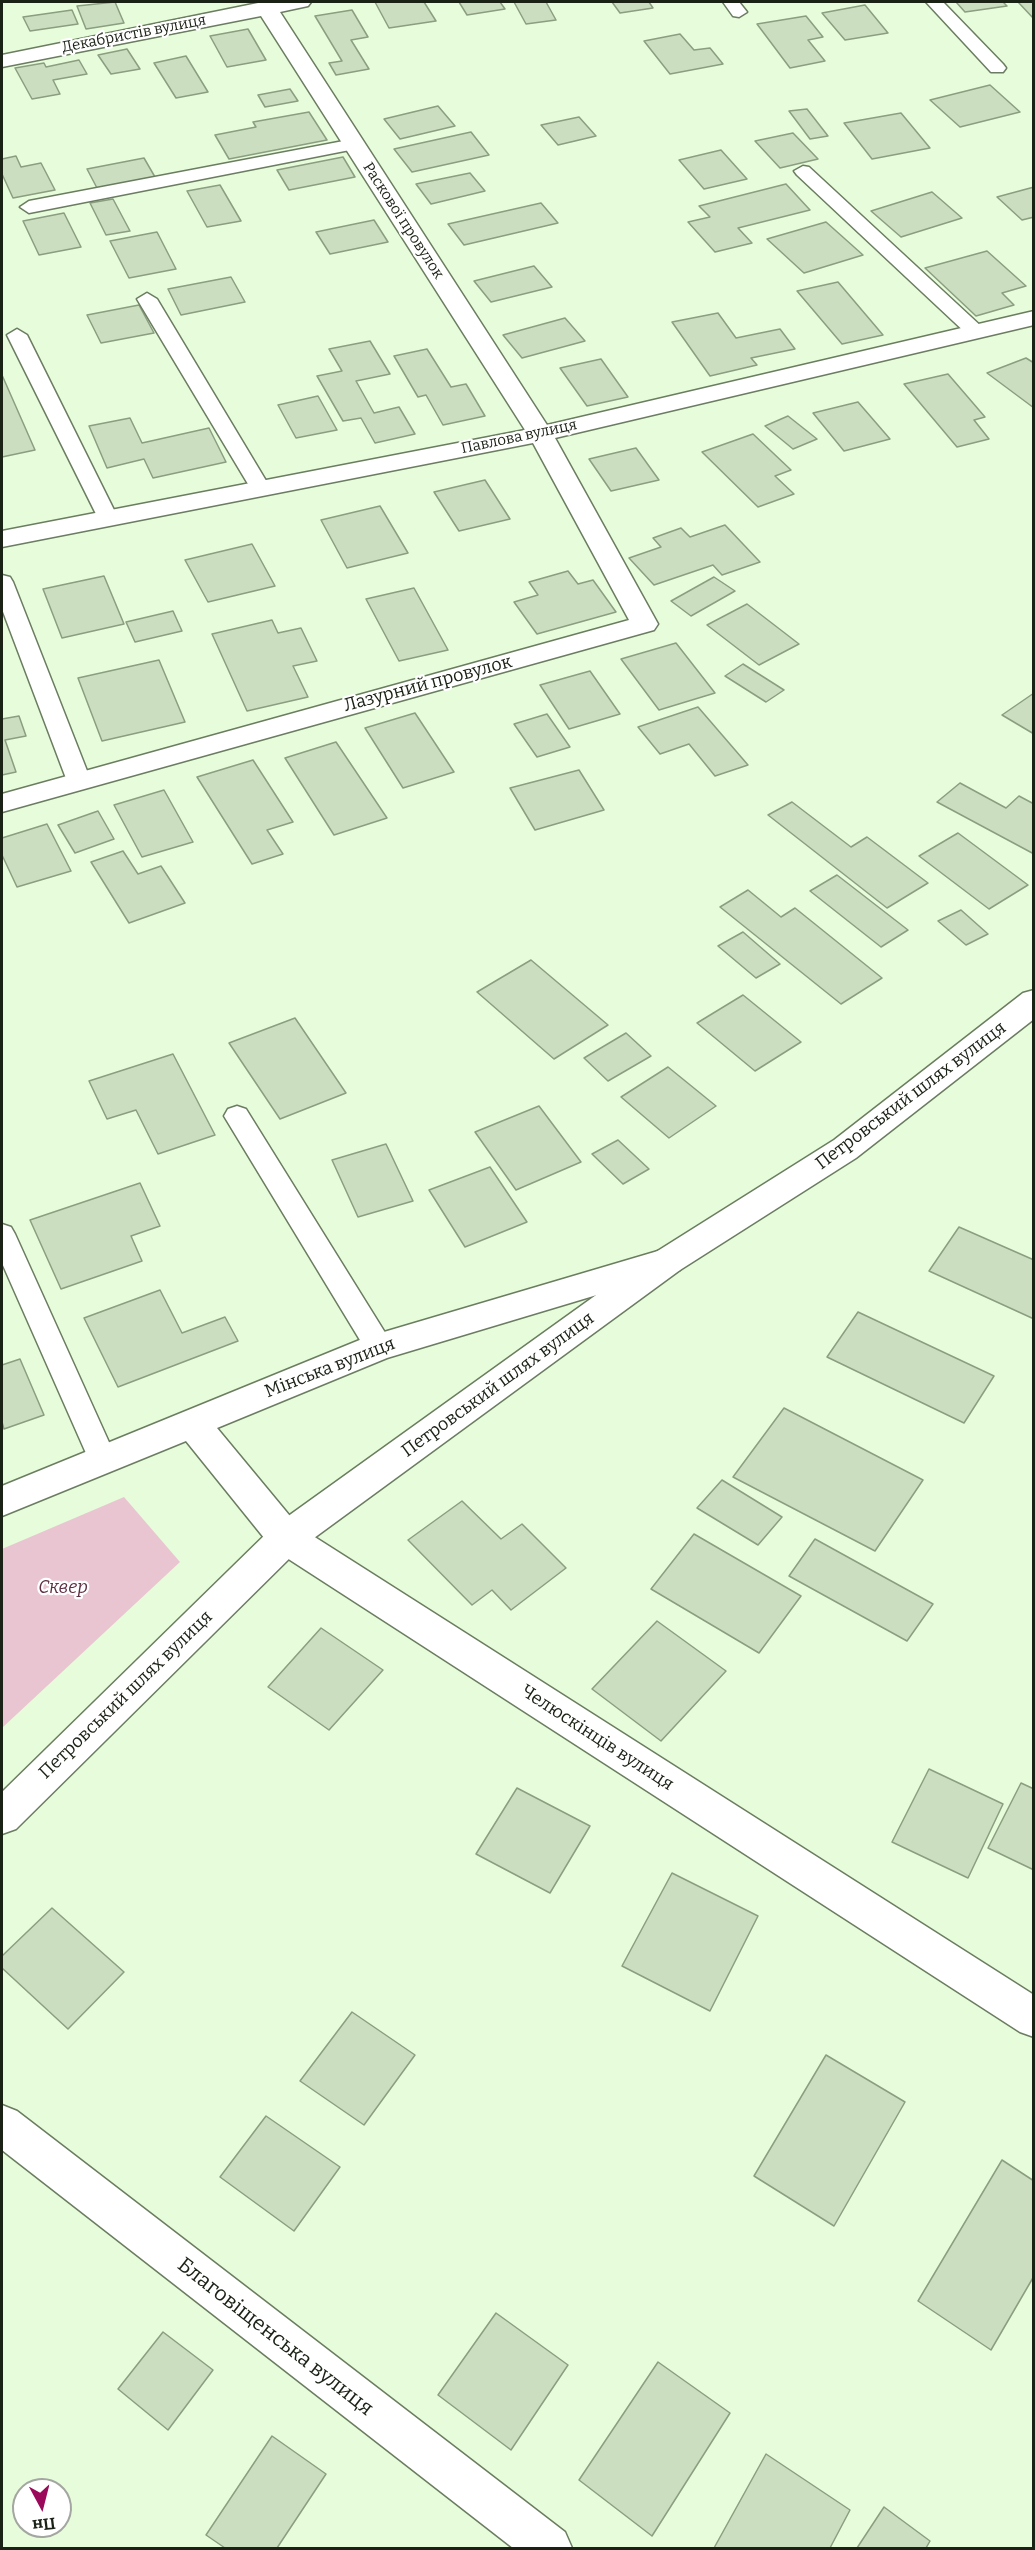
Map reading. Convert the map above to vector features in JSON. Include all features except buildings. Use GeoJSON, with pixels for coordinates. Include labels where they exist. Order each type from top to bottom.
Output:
{"type":"FeatureCollection","features":[{"type":"Feature","properties":{"kind":"street","name":"Декабристів вулиця"},"geometry":{"type":"LineString","coordinates":[[2,61],[266,7],[301,2]]}},
{"type":"Feature","properties":{"kind":"street","name":"Раскової провулок"},"geometry":{"type":"LineString","coordinates":[[266,7],[540,434]]}},
{"type":"Feature","properties":{"kind":"street","name":"Павлова вулиця"},"geometry":{"type":"LineString","coordinates":[[2,539],[540,434],[1034,318]]}},
{"type":"Feature","properties":{"kind":"street","name":"Лазурний провулок"},"geometry":{"type":"LineString","coordinates":[[2,803],[645,624],[540,434]]}},
{"type":"Feature","properties":{"kind":"street","name":"Петровський шлях вулиця"},"geometry":{"type":"LineString","coordinates":[[2,1816],[286,1538],[668,1261],[845,1149],[1029,1012]]}},
{"type":"Feature","properties":{"kind":"street","name":"Мінська вулиця"},"geometry":{"type":"LineString","coordinates":[[2,1501],[379,1347],[668,1261]]}},
{"type":"Feature","properties":{"kind":"street","name":"Челюскінців вулиця"},"geometry":{"type":"LineString","coordinates":[[192,1424],[286,1538],[1034,2018]]}},
{"type":"Feature","properties":{"kind":"street","name":"Благовіщенська вулиця"},"geometry":{"type":"LineString","coordinates":[[2,2125],[549,2548]]}},
{"type":"Feature","properties":{"kind":"lane"},"geometry":{"type":"LineString","coordinates":[[934,2],[997,68]]}},
{"type":"Feature","properties":{"kind":"lane"},"geometry":{"type":"LineString","coordinates":[[29,207],[354,144]]}},
{"type":"Feature","properties":{"kind":"lane"},"geometry":{"type":"LineString","coordinates":[[803,171],[976,332]]}},
{"type":"Feature","properties":{"kind":"lane"},"geometry":{"type":"LineString","coordinates":[[147,299],[261,489]]}},
{"type":"Feature","properties":{"kind":"lane"},"geometry":{"type":"LineString","coordinates":[[17,335],[108,518]]}},
{"type":"Feature","properties":{"kind":"lane"},"geometry":{"type":"LineString","coordinates":[[2,582],[79,781]]}},
{"type":"Feature","properties":{"kind":"lane"},"geometry":{"type":"LineString","coordinates":[[237,1116],[379,1347]]}},
{"type":"Feature","properties":{"kind":"lane"},"geometry":{"type":"LineString","coordinates":[[2,1234],[103,1460]]}},
{"type":"Feature","properties":{"kind":"green space","name":"Сквер"},"geometry":{"type":"Polygon","coordinates":[[[124,1497],[180,1562],[2,1728],[2,1549],[124,1497]]]}}]}
